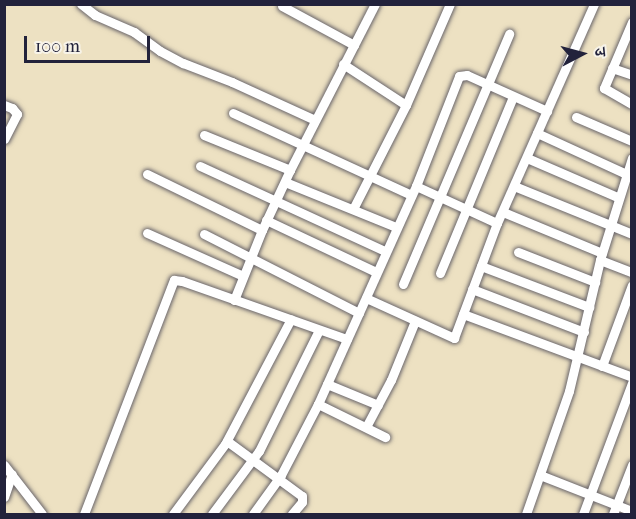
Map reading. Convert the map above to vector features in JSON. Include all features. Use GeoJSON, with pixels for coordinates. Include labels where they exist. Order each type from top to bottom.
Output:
{"type":"FeatureCollection","features":[{"type":"Feature","properties":{"kind":"street"},"geometry":{"type":"LineString","coordinates":[[81,4],[95,15],[134,32],[160,51],[183,63],[232,82],[315,120]]}},
{"type":"Feature","properties":{"kind":"street"},"geometry":{"type":"LineString","coordinates":[[234,300],[250,257],[301,146],[375,4]]}},
{"type":"Feature","properties":{"kind":"street"},"geometry":{"type":"LineString","coordinates":[[353,210],[406,105],[450,4]]}},
{"type":"Feature","properties":{"kind":"street"},"geometry":{"type":"LineString","coordinates":[[366,298],[453,339],[497,223],[594,4]]}},
{"type":"Feature","properties":{"kind":"street"},"geometry":{"type":"LineString","coordinates":[[282,6],[354,45]]}},
{"type":"Feature","properties":{"kind":"street"},"geometry":{"type":"LineString","coordinates":[[632,22],[604,88],[632,104]]}},
{"type":"Feature","properties":{"kind":"street"},"geometry":{"type":"LineString","coordinates":[[403,284],[509,34]]}},
{"type":"Feature","properties":{"kind":"street"},"geometry":{"type":"LineString","coordinates":[[343,64],[406,105]]}},
{"type":"Feature","properties":{"kind":"street"},"geometry":{"type":"LineString","coordinates":[[612,68],[632,75]]}},
{"type":"Feature","properties":{"kind":"street"},"geometry":{"type":"LineString","coordinates":[[253,514],[279,479],[318,404],[414,191],[459,76],[464,74],[547,111]]}},
{"type":"Feature","properties":{"kind":"street"},"geometry":{"type":"LineString","coordinates":[[440,273],[513,97]]}},
{"type":"Feature","properties":{"kind":"street"},"geometry":{"type":"LineString","coordinates":[[4,105],[12,108],[17,114],[5,138]]}},
{"type":"Feature","properties":{"kind":"street"},"geometry":{"type":"LineString","coordinates":[[233,113],[371,177],[414,191],[439,196],[497,223]]}},
{"type":"Feature","properties":{"kind":"street"},"geometry":{"type":"LineString","coordinates":[[576,117],[632,141]]}},
{"type":"Feature","properties":{"kind":"street"},"geometry":{"type":"LineString","coordinates":[[537,133],[626,174]]}},
{"type":"Feature","properties":{"kind":"street"},"geometry":{"type":"LineString","coordinates":[[204,135],[290,170]]}},
{"type":"Feature","properties":{"kind":"street"},"geometry":{"type":"LineString","coordinates":[[527,158],[619,195],[632,196]]}},
{"type":"Feature","properties":{"kind":"street"},"geometry":{"type":"LineString","coordinates":[[526,514],[578,357],[601,256],[632,158]]}},
{"type":"Feature","properties":{"kind":"street"},"geometry":{"type":"LineString","coordinates":[[200,166],[385,251]]}},
{"type":"Feature","properties":{"kind":"street"},"geometry":{"type":"LineString","coordinates":[[147,174],[376,272]]}},
{"type":"Feature","properties":{"kind":"street"},"geometry":{"type":"LineString","coordinates":[[285,182],[396,227]]}},
{"type":"Feature","properties":{"kind":"street"},"geometry":{"type":"LineString","coordinates":[[514,186],[609,227],[632,234]]}},
{"type":"Feature","properties":{"kind":"street"},"geometry":{"type":"LineString","coordinates":[[502,212],[632,272]]}},
{"type":"Feature","properties":{"kind":"street"},"geometry":{"type":"LineString","coordinates":[[147,233],[243,276]]}},
{"type":"Feature","properties":{"kind":"street"},"geometry":{"type":"LineString","coordinates":[[204,234],[359,313]]}},
{"type":"Feature","properties":{"kind":"street"},"geometry":{"type":"LineString","coordinates":[[518,252],[595,282]]}},
{"type":"Feature","properties":{"kind":"street"},"geometry":{"type":"LineString","coordinates":[[481,266],[589,307]]}},
{"type":"Feature","properties":{"kind":"street"},"geometry":{"type":"LineString","coordinates":[[84,514],[174,280],[182,280],[347,339]]}},
{"type":"Feature","properties":{"kind":"street"},"geometry":{"type":"LineString","coordinates":[[602,366],[632,285]]}},
{"type":"Feature","properties":{"kind":"street"},"geometry":{"type":"LineString","coordinates":[[472,289],[584,332]]}},
{"type":"Feature","properties":{"kind":"street"},"geometry":{"type":"LineString","coordinates":[[463,314],[632,377]]}},
{"type":"Feature","properties":{"kind":"street"},"geometry":{"type":"LineString","coordinates":[[173,514],[227,441],[291,319]]}},
{"type":"Feature","properties":{"kind":"street"},"geometry":{"type":"LineString","coordinates":[[366,427],[415,321]]}},
{"type":"Feature","properties":{"kind":"street"},"geometry":{"type":"LineString","coordinates":[[212,514],[253,460],[319,330]]}},
{"type":"Feature","properties":{"kind":"street"},"geometry":{"type":"LineString","coordinates":[[583,514],[632,383]]}},
{"type":"Feature","properties":{"kind":"street"},"geometry":{"type":"LineString","coordinates":[[327,384],[378,405]]}},
{"type":"Feature","properties":{"kind":"street"},"geometry":{"type":"LineString","coordinates":[[318,404],[385,437]]}},
{"type":"Feature","properties":{"kind":"street"},"geometry":{"type":"LineString","coordinates":[[227,441],[302,496],[302,502],[292,514]]}},
{"type":"Feature","properties":{"kind":"street"},"geometry":{"type":"LineString","coordinates":[[4,465],[39,513]]}},
{"type":"Feature","properties":{"kind":"street"},"geometry":{"type":"LineString","coordinates":[[615,510],[632,465]]}},
{"type":"Feature","properties":{"kind":"street"},"geometry":{"type":"LineString","coordinates":[[4,497],[12,474]]}},
{"type":"Feature","properties":{"kind":"street"},"geometry":{"type":"LineString","coordinates":[[540,475],[590,496],[615,510],[632,511]]}}]}
